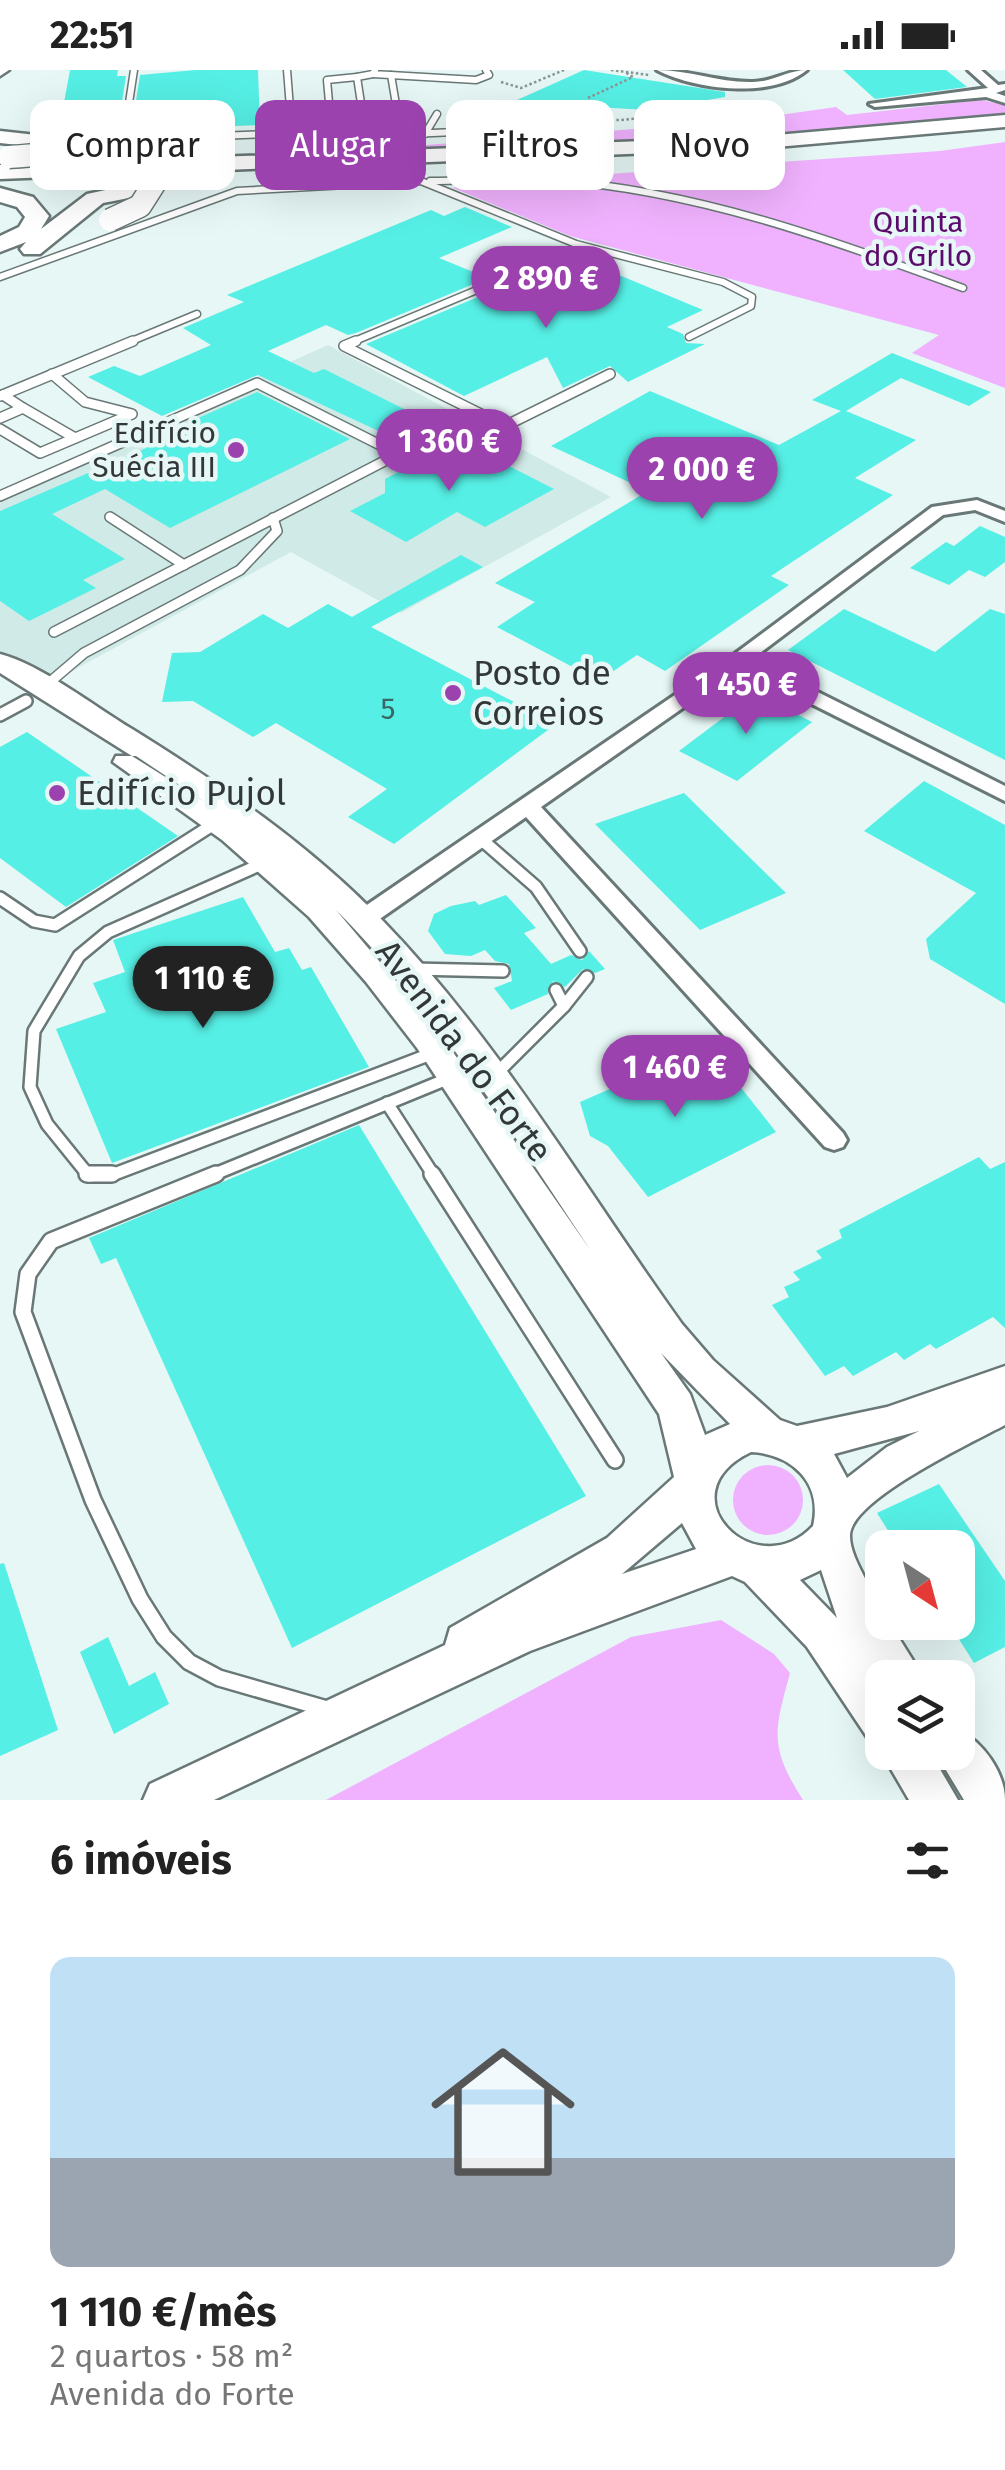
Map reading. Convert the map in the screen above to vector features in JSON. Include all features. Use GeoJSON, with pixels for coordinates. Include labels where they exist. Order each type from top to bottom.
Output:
{"type":"FeatureCollection","features":[{"type":"Feature","properties":{"kind":"highway"},"geometry":{"type":"LineString","coordinates":[[426,155],[752,143],[1005,122]]}},
{"type":"Feature","properties":{"kind":"highway"},"geometry":{"type":"LineString","coordinates":[[426,166],[782,152],[1005,132]]}},
{"type":"Feature","properties":{"kind":"highway"},"geometry":{"type":"LineString","coordinates":[[2,156],[255,161]]}},
{"type":"Feature","properties":{"kind":"highway"},"geometry":{"type":"LineString","coordinates":[[2,156],[255,161]]}},
{"type":"Feature","properties":{"kind":"highway"},"geometry":{"type":"LineString","coordinates":[[0,260],[110,220],[140,206],[154,189],[152,179],[135,165],[90,156],[2,156]]}},
{"type":"Feature","properties":{"kind":"highway"},"geometry":{"type":"LineString","coordinates":[[0,182],[255,172]]}},
{"type":"Feature","properties":{"kind":"highway"},"geometry":{"type":"LineString","coordinates":[[32,249],[75,207],[117,191],[255,180]]}},
{"type":"Feature","properties":{"kind":"highway"},"geometry":{"type":"LineString","coordinates":[[0,194],[25,202],[37,216],[28,232],[0,246]]}},
{"type":"Feature","properties":{"kind":"street"},"geometry":{"type":"LineString","coordinates":[[658,72],[759,86],[781,82],[802,70]]}},
{"type":"Feature","properties":{"kind":"street"},"geometry":{"type":"LineString","coordinates":[[974,70],[1005,100]]}},
{"type":"Feature","properties":{"kind":"street"},"geometry":{"type":"LineString","coordinates":[[875,104],[995,90]]}},
{"type":"Feature","properties":{"kind":"street"},"geometry":{"type":"LineString","coordinates":[[363,919],[530,808],[739,660],[938,511],[978,505],[1005,517]]}},
{"type":"Feature","properties":{"kind":"street"},"geometry":{"type":"LineString","coordinates":[[739,660],[1005,794]]}},
{"type":"Feature","properties":{"kind":"street","name":"Avenida do Forte"},"geometry":{"type":"LineString","coordinates":[[0,662],[17,697],[217,822],[266,862],[352,945],[445,1064],[676,1406],[690,1444],[693,1483]]}},
{"type":"Feature","properties":{"kind":"street","name":"Avenida do Forte"},"geometry":{"type":"LineString","coordinates":[[17,697],[243,814],[363,919],[408,969],[494,1085],[668,1335],[722,1394],[782,1439]]}},
{"type":"Feature","properties":{"kind":"street"},"geometry":{"type":"LineString","coordinates":[[530,808],[834,1140]]}},
{"type":"Feature","properties":{"kind":"street"},"geometry":{"type":"LineString","coordinates":[[345,1713],[622,1552],[693,1483],[714,1448],[748,1434],[782,1439],[887,1425],[1005,1383]]}},
{"type":"Feature","properties":{"kind":"street"},"geometry":{"type":"LineString","coordinates":[[166,1800],[345,1713],[643,1584],[744,1562],[800,1562],[817,1551],[832,1522],[901,1460],[1005,1406]]}},
{"type":"Feature","properties":{"kind":"street"},"geometry":{"type":"LineString","coordinates":[[782,1439],[826,1472],[832,1522],[855,1610],[890,1660]]}},
{"type":"Feature","properties":{"kind":"street"},"geometry":{"type":"LineString","coordinates":[[693,1483],[701,1526],[822,1632],[865,1696]]}},
{"type":"Feature","properties":{"kind":"street"},"geometry":{"type":"LineString","coordinates":[[915,1770],[935,1800]]}},
{"type":"Feature","properties":{"kind":"street"},"geometry":{"type":"LineString","coordinates":[[970,1770],[991,1800]]}},
{"type":"Feature","properties":{"kind":"lane"},"geometry":{"type":"LineString","coordinates":[[134,70],[125,129],[129,136],[142,138],[292,133],[286,70]]}},
{"type":"Feature","properties":{"kind":"lane"},"geometry":{"type":"LineString","coordinates":[[421,76],[459,70]]}},
{"type":"Feature","properties":{"kind":"lane"},"geometry":{"type":"LineString","coordinates":[[459,70],[456,74],[465,79]]}},
{"type":"Feature","properties":{"kind":"lane"},"geometry":{"type":"LineString","coordinates":[[328,100],[326,80],[374,72],[465,79],[487,77],[491,73],[486,70]]}},
{"type":"Feature","properties":{"kind":"lane"},"geometry":{"type":"LineString","coordinates":[[391,75],[395,100]]}},
{"type":"Feature","properties":{"kind":"lane"},"geometry":{"type":"LineString","coordinates":[[357,77],[361,100]]}},
{"type":"Feature","properties":{"kind":"lane"},"geometry":{"type":"LineString","coordinates":[[426,132],[437,114]]}},
{"type":"Feature","properties":{"kind":"lane"},"geometry":{"type":"LineString","coordinates":[[426,181],[550,180],[636,190],[803,229],[963,288]]}},
{"type":"Feature","properties":{"kind":"lane"},"geometry":{"type":"LineString","coordinates":[[426,183],[582,246],[724,282],[752,298],[754,303],[740,312],[689,337]]}},
{"type":"Feature","properties":{"kind":"lane"},"geometry":{"type":"LineString","coordinates":[[0,276],[237,192],[255,190]]}},
{"type":"Feature","properties":{"kind":"lane"},"geometry":{"type":"LineString","coordinates":[[582,246],[344,346],[505,426],[610,374]]}},
{"type":"Feature","properties":{"kind":"lane"},"geometry":{"type":"LineString","coordinates":[[2,395],[197,314]]}},
{"type":"Feature","properties":{"kind":"lane"},"geometry":{"type":"LineString","coordinates":[[0,429],[40,453],[132,414],[85,402],[52,374]]}},
{"type":"Feature","properties":{"kind":"lane"},"geometry":{"type":"LineString","coordinates":[[0,496],[257,383],[398,454],[54,632]]}},
{"type":"Feature","properties":{"kind":"lane"},"geometry":{"type":"LineString","coordinates":[[2,395],[75,438]]}},
{"type":"Feature","properties":{"kind":"lane"},"geometry":{"type":"LineString","coordinates":[[0,418],[23,408]]}},
{"type":"Feature","properties":{"kind":"lane"},"geometry":{"type":"LineString","coordinates":[[110,517],[184,564]]}},
{"type":"Feature","properties":{"kind":"lane"},"geometry":{"type":"LineString","coordinates":[[17,697],[84,652],[240,570],[277,531],[273,518]]}},
{"type":"Feature","properties":{"kind":"lane"},"geometry":{"type":"LineString","coordinates":[[0,898],[34,921],[55,925],[217,822]]}},
{"type":"Feature","properties":{"kind":"lane"},"geometry":{"type":"LineString","coordinates":[[482,840],[536,886],[580,951]]}},
{"type":"Feature","properties":{"kind":"lane"},"geometry":{"type":"LineString","coordinates":[[266,862],[108,932],[79,956],[34,1032],[30,1087],[47,1124],[89,1176],[117,1173],[445,1064]]}},
{"type":"Feature","properties":{"kind":"lane"},"geometry":{"type":"LineString","coordinates":[[408,969],[504,972]]}},
{"type":"Feature","properties":{"kind":"lane"},"geometry":{"type":"LineString","coordinates":[[494,1085],[501,1066],[564,1006],[587,977]]}},
{"type":"Feature","properties":{"kind":"lane"},"geometry":{"type":"LineString","coordinates":[[556,990],[564,1006]]}},
{"type":"Feature","properties":{"kind":"lane"},"geometry":{"type":"LineString","coordinates":[[345,1713],[268,1694],[190,1663],[153,1626],[115,1548],[44,1367],[23,1312],[22,1285],[30,1264],[51,1241],[387,1103],[445,1064]]}},
{"type":"Feature","properties":{"kind":"lane"},"geometry":{"type":"LineString","coordinates":[[387,1103],[614,1460]]}},
{"type":"Feature","properties":{"kind":"path"},"geometry":{"type":"LineString","coordinates":[[493,80],[521,88],[564,70]]}},
{"type":"Feature","properties":{"kind":"path"},"geometry":{"type":"LineString","coordinates":[[612,70],[658,72]]}},
{"type":"Feature","properties":{"kind":"path"},"geometry":{"type":"LineString","coordinates":[[588,98],[633,78],[625,72]]}},
{"type":"Feature","properties":{"kind":"shaded area"},"geometry":{"type":"Polygon","coordinates":[[[328,345],[611,497],[401,613],[291,552],[59,678],[35,676],[0,651],[0,491],[328,345]]]}},
{"type":"Feature","properties":{"kind":"green space"},"geometry":{"type":"Polygon","coordinates":[[[981,100],[1005,105],[1005,114],[785,138],[785,114],[836,107],[847,115],[981,100]]]}},
{"type":"Feature","properties":{"kind":"green space"},"geometry":{"type":"Polygon","coordinates":[[[634,129],[634,142],[614,143],[614,131],[634,129]]]}},
{"type":"Feature","properties":{"kind":"green space","name":"Quinta do Grilo"},"geometry":{"type":"Polygon","coordinates":[[[1005,142],[1005,388],[912,353],[939,335],[570,236],[458,190],[614,190],[614,174],[634,172],[634,190],[785,190],[785,162],[940,151],[1005,142]]]}},
{"type":"Feature","properties":{"kind":"green space"},"geometry":{"type":"Polygon","coordinates":[[[446,144],[446,148],[426,149],[426,145],[446,144]]]}},
{"type":"Feature","properties":{"kind":"green space"},"geometry":{"type":"Polygon","coordinates":[[[768,1465],[792,1476],[803,1500],[792,1524],[768,1535],[744,1524],[733,1500],[744,1476],[768,1465]]]}},
{"type":"Feature","properties":{"kind":"green space"},"geometry":{"type":"Polygon","coordinates":[[[721,1620],[774,1654],[790,1673],[778,1739],[784,1766],[803,1800],[326,1800],[631,1637],[721,1620]]]}},
{"type":"Feature","properties":{"kind":"building"},"geometry":{"type":"Polygon","coordinates":[[[70,70],[118,70],[117,76],[126,76],[122,100],[64,100],[70,70]]]}},
{"type":"Feature","properties":{"kind":"building"},"geometry":{"type":"Polygon","coordinates":[[[258,70],[255,125],[235,126],[235,100],[136,100],[140,75],[258,70]]]}},
{"type":"Feature","properties":{"kind":"building"},"geometry":{"type":"Polygon","coordinates":[[[584,70],[725,92],[725,97],[707,100],[634,100],[634,109],[614,108],[614,100],[517,100],[584,70]]]}},
{"type":"Feature","properties":{"kind":"building"},"geometry":{"type":"Polygon","coordinates":[[[843,70],[946,70],[967,87],[875,99],[843,70]]]}},
{"type":"Feature","properties":{"kind":"building"},"geometry":{"type":"Polygon","coordinates":[[[465,207],[512,227],[439,258],[488,278],[356,333],[348,335],[326,325],[268,351],[314,373],[324,369],[420,417],[385,434],[258,375],[162,416],[88,377],[114,366],[140,376],[211,345],[183,328],[244,302],[227,295],[431,210],[444,216],[465,207]]]}},
{"type":"Feature","properties":{"kind":"building"},"geometry":{"type":"Polygon","coordinates":[[[583,260],[703,310],[667,327],[683,334],[686,343],[705,344],[628,382],[610,366],[563,388],[547,357],[464,396],[366,344],[540,271],[548,275],[583,260]]]}},
{"type":"Feature","properties":{"kind":"building"},"geometry":{"type":"Polygon","coordinates":[[[892,353],[991,392],[969,406],[901,378],[846,411],[916,440],[855,478],[893,495],[771,576],[789,585],[665,671],[637,655],[599,681],[497,627],[535,602],[495,583],[648,491],[551,446],[650,391],[779,445],[841,411],[812,400],[892,353]]]}},
{"type":"Feature","properties":{"kind":"building"},"geometry":{"type":"Polygon","coordinates":[[[257,392],[350,439],[170,528],[105,489],[52,514],[125,559],[83,580],[96,588],[29,621],[0,601],[0,511],[188,430],[180,426],[257,392]]]}},
{"type":"Feature","properties":{"kind":"building"},"geometry":{"type":"Polygon","coordinates":[[[448,446],[485,464],[495,459],[554,489],[485,527],[457,512],[406,542],[350,511],[385,493],[385,479],[448,446]]]}},
{"type":"Feature","properties":{"kind":"building"},"geometry":{"type":"Polygon","coordinates":[[[980,526],[1005,537],[1005,562],[985,577],[969,570],[949,585],[910,568],[946,542],[954,546],[980,526]]]}},
{"type":"Feature","properties":{"kind":"building"},"geometry":{"type":"Polygon","coordinates":[[[461,555],[483,567],[371,627],[556,724],[394,844],[348,817],[387,789],[276,723],[253,737],[193,701],[162,702],[172,653],[200,652],[263,614],[288,628],[328,604],[352,617],[461,555]]]}},
{"type":"Feature","properties":{"kind":"building"},"geometry":{"type":"Polygon","coordinates":[[[844,609],[935,652],[990,609],[1005,614],[1005,760],[788,650],[844,609]]]}},
{"type":"Feature","properties":{"kind":"building"},"geometry":{"type":"Polygon","coordinates":[[[756,693],[812,722],[737,781],[679,751],[756,693]]]}},
{"type":"Feature","properties":{"kind":"building","name":"Edifício Pujol"},"geometry":{"type":"Polygon","coordinates":[[[27,732],[178,836],[66,907],[0,858],[0,747],[27,732]]]}},
{"type":"Feature","properties":{"kind":"building"},"geometry":{"type":"Polygon","coordinates":[[[924,781],[1005,825],[1005,1004],[930,959],[926,939],[976,893],[864,831],[924,781]]]}},
{"type":"Feature","properties":{"kind":"building"},"geometry":{"type":"Polygon","coordinates":[[[684,793],[786,893],[700,930],[595,824],[684,793]]]}},
{"type":"Feature","properties":{"kind":"building"},"geometry":{"type":"Polygon","coordinates":[[[506,895],[536,928],[524,933],[551,964],[571,955],[582,960],[589,951],[605,969],[595,973],[583,969],[565,987],[553,981],[548,994],[511,1010],[494,988],[512,981],[509,964],[495,961],[485,950],[471,956],[445,954],[428,931],[434,914],[451,906],[475,901],[479,905],[506,895]]]}},
{"type":"Feature","properties":{"kind":"building"},"geometry":{"type":"Polygon","coordinates":[[[243,897],[275,952],[289,948],[302,970],[311,967],[369,1067],[112,1163],[56,1029],[106,1012],[93,983],[125,972],[113,940],[243,897]]]}},
{"type":"Feature","properties":{"kind":"building"},"geometry":{"type":"Polygon","coordinates":[[[708,1046],[776,1132],[648,1197],[608,1146],[590,1136],[580,1102],[708,1046]]]}},
{"type":"Feature","properties":{"kind":"building"},"geometry":{"type":"Polygon","coordinates":[[[359,1125],[586,1496],[292,1648],[116,1258],[101,1264],[89,1238],[359,1125]]]}},
{"type":"Feature","properties":{"kind":"building"},"geometry":{"type":"Polygon","coordinates":[[[979,1157],[990,1169],[1005,1162],[1005,1328],[993,1317],[936,1349],[930,1344],[904,1360],[896,1352],[853,1376],[844,1366],[825,1376],[772,1305],[789,1297],[784,1287],[800,1280],[793,1272],[822,1258],[816,1251],[842,1238],[839,1230],[979,1157]]]}},
{"type":"Feature","properties":{"kind":"building"},"geometry":{"type":"Polygon","coordinates":[[[939,1484],[970,1530],[888,1530],[877,1513],[939,1484]]]}},
{"type":"Feature","properties":{"kind":"building"},"geometry":{"type":"Polygon","coordinates":[[[975,1537],[1005,1581],[1005,1647],[975,1662],[959,1640],[975,1640],[975,1537]]]}},
{"type":"Feature","properties":{"kind":"building"},"geometry":{"type":"Polygon","coordinates":[[[4,1563],[58,1730],[0,1756],[0,1564],[4,1563]]]}},
{"type":"Feature","properties":{"kind":"building"},"geometry":{"type":"Polygon","coordinates":[[[108,1637],[129,1686],[155,1672],[169,1704],[114,1734],[80,1652],[108,1637]]]}},
{"type":"Feature","properties":{"kind":"place","name":"Edifício Suécia III"},"geometry":{"type":"Point","coordinates":[236,450]}},
{"type":"Feature","properties":{"kind":"place","name":"Posto de Correios"},"geometry":{"type":"Point","coordinates":[453,693]}},
{"type":"Feature","properties":{"kind":"place","name":"Edifício Pujol"},"geometry":{"type":"Point","coordinates":[57,793]}}]}
